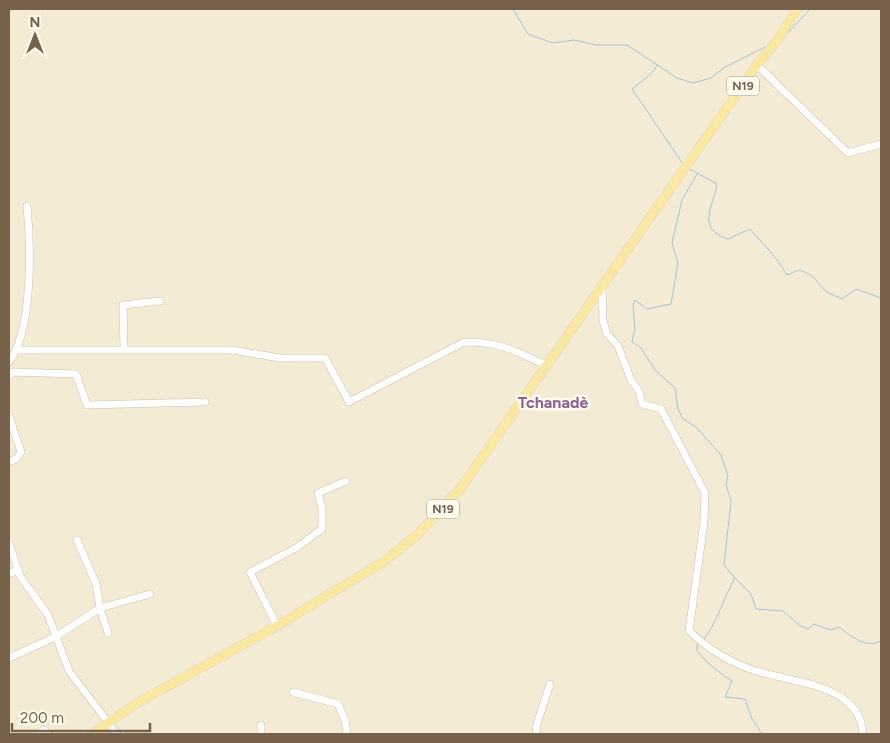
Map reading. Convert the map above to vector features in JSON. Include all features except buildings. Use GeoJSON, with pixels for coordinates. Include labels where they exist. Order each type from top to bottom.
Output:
{"type":"FeatureCollection","features":[{"type":"Feature","properties":{"kind":"main road","name":"N19"},"geometry":{"type":"LineString","coordinates":[[92,734],[137,703],[277,626],[383,562],[427,526],[460,489],[757,64],[778,38],[794,9]]}},
{"type":"Feature","properties":{"kind":"street"},"geometry":{"type":"LineString","coordinates":[[757,64],[848,153],[881,144]]}},
{"type":"Feature","properties":{"kind":"street"},"geometry":{"type":"LineString","coordinates":[[9,362],[16,350],[27,313],[29,227],[27,206]]}},
{"type":"Feature","properties":{"kind":"street"},"geometry":{"type":"LineString","coordinates":[[602,287],[600,306],[607,334],[618,346],[642,404],[661,409],[705,493],[704,522],[689,631],[714,653],[743,666],[784,680],[832,691],[846,700],[860,718],[864,734]]}},
{"type":"Feature","properties":{"kind":"street"},"geometry":{"type":"LineString","coordinates":[[124,350],[124,305],[160,301]]}},
{"type":"Feature","properties":{"kind":"street"},"geometry":{"type":"LineString","coordinates":[[16,350],[232,350],[280,358],[325,358],[349,402],[464,342],[485,342],[509,347],[547,365]]}},
{"type":"Feature","properties":{"kind":"street"},"geometry":{"type":"LineString","coordinates":[[9,376],[12,372],[76,374],[87,405],[206,402]]}},
{"type":"Feature","properties":{"kind":"street"},"geometry":{"type":"LineString","coordinates":[[9,416],[21,452],[16,459],[9,462]]}},
{"type":"Feature","properties":{"kind":"street"},"geometry":{"type":"LineString","coordinates":[[277,626],[250,572],[296,548],[322,528],[322,508],[318,493],[346,481]]}},
{"type":"Feature","properties":{"kind":"street"},"geometry":{"type":"LineString","coordinates":[[77,540],[96,584],[100,608],[108,633]]}},
{"type":"Feature","properties":{"kind":"street"},"geometry":{"type":"LineString","coordinates":[[9,543],[18,570],[48,615],[68,670],[106,723],[117,734]]}},
{"type":"Feature","properties":{"kind":"street"},"geometry":{"type":"LineString","coordinates":[[9,574],[18,570]]}},
{"type":"Feature","properties":{"kind":"street"},"geometry":{"type":"LineString","coordinates":[[9,658],[56,637],[100,608],[150,594]]}},
{"type":"Feature","properties":{"kind":"street"},"geometry":{"type":"LineString","coordinates":[[537,734],[536,727],[550,684]]}},
{"type":"Feature","properties":{"kind":"street"},"geometry":{"type":"LineString","coordinates":[[293,692],[338,704],[345,720],[347,734]]}},
{"type":"Feature","properties":{"kind":"street"},"geometry":{"type":"LineString","coordinates":[[261,726],[261,734]]}},
{"type":"Feature","properties":{"kind":"street"},"geometry":{"type":"LineString","coordinates":[[36,734],[44,730],[48,734]]}},
{"type":"Feature","properties":{"kind":"shaded area"},"geometry":{"type":"Polygon","coordinates":[[[9,9],[881,9],[881,734],[9,734],[9,9]]]}},
{"type":"Feature","properties":{"kind":"waterway"},"geometry":{"type":"LineString","coordinates":[[513,9],[528,34],[553,43],[574,40],[596,45],[627,45],[677,78],[693,83],[711,78],[725,67],[769,45]]}},
{"type":"Feature","properties":{"kind":"waterway"},"geometry":{"type":"LineString","coordinates":[[787,34],[810,9]]}},
{"type":"Feature","properties":{"kind":"waterway"},"geometry":{"type":"LineString","coordinates":[[657,65],[649,75],[632,89],[683,164]]}},
{"type":"Feature","properties":{"kind":"waterway"},"geometry":{"type":"LineString","coordinates":[[688,168],[717,184],[710,208],[709,223],[718,235],[728,239],[750,229],[774,256],[787,275],[799,270],[813,277],[827,292],[842,299],[856,289],[881,298]]}},
{"type":"Feature","properties":{"kind":"waterway"},"geometry":{"type":"LineString","coordinates":[[697,174],[682,200],[672,243],[678,263],[671,304],[647,309],[635,300],[633,305],[635,329],[632,342],[641,348],[655,370],[675,388],[678,409],[683,419],[696,427],[721,455],[728,476],[726,485],[731,501],[724,565],[735,578],[713,625],[704,639]]}},
{"type":"Feature","properties":{"kind":"waterway"},"geometry":{"type":"LineString","coordinates":[[736,579],[751,594],[756,609],[783,611],[799,625],[808,629],[814,624],[831,630],[839,627],[864,643],[870,644],[881,641]]}},
{"type":"Feature","properties":{"kind":"waterway"},"geometry":{"type":"LineString","coordinates":[[699,643],[697,651],[713,667],[732,681],[725,697],[745,699],[752,719],[762,734]]}},
{"type":"Feature","properties":{"kind":"district","name":"Tchanadè"},"geometry":{"type":"Point","coordinates":[553,402]}}]}
